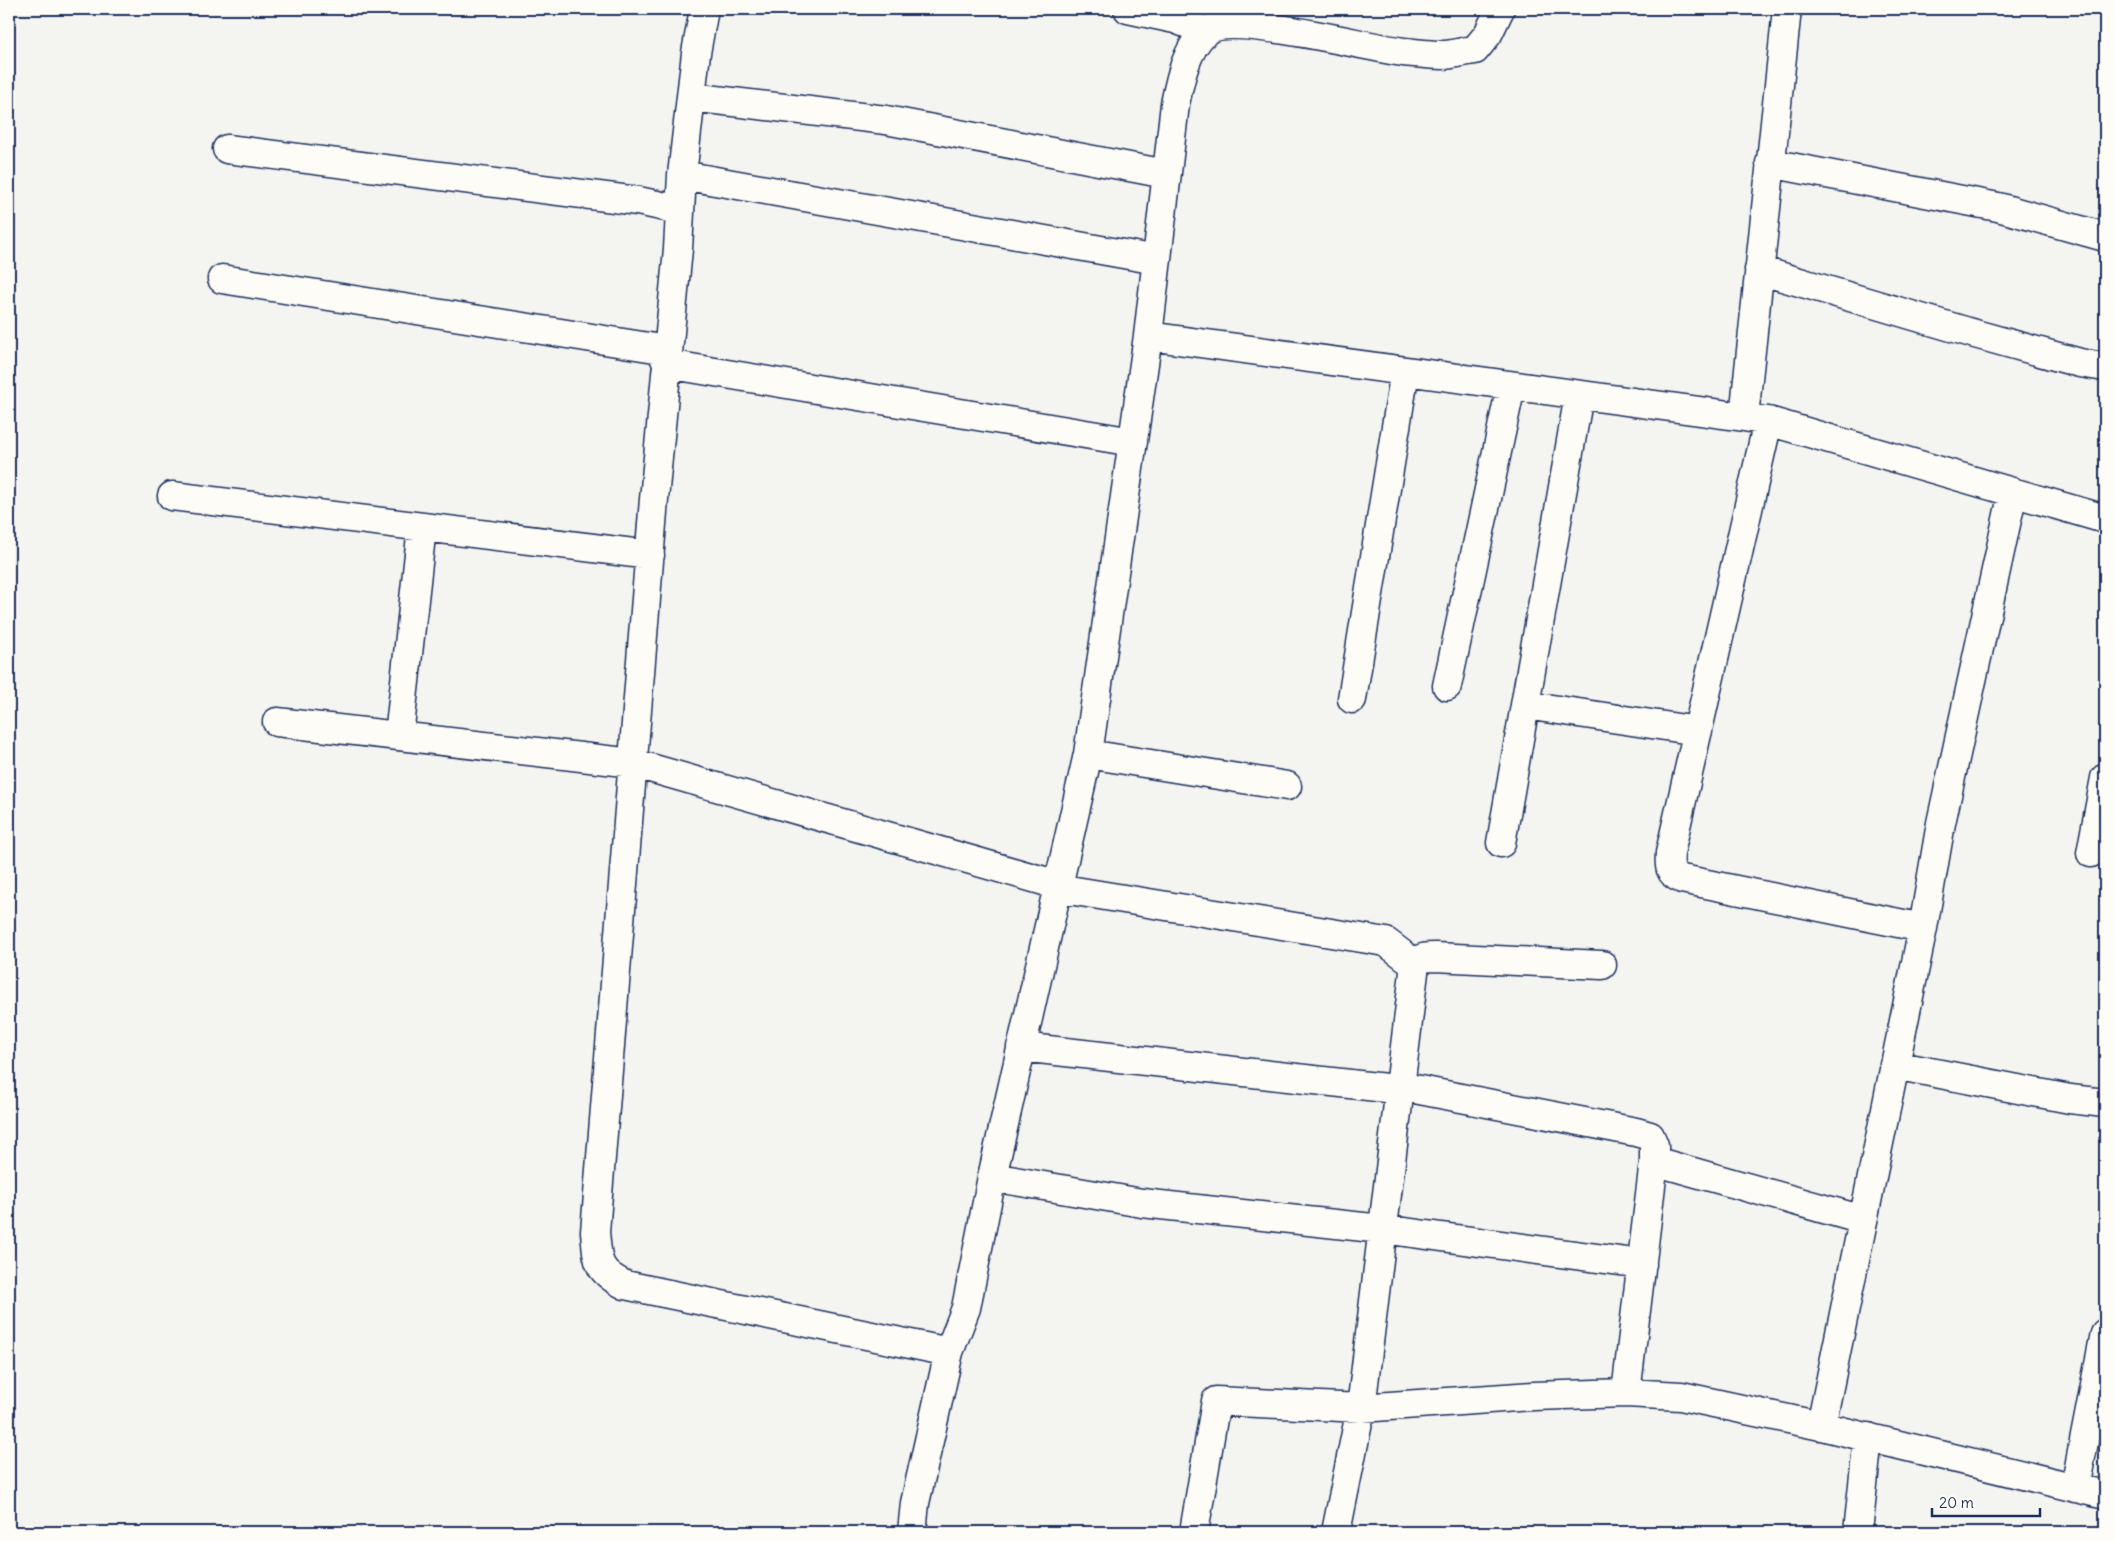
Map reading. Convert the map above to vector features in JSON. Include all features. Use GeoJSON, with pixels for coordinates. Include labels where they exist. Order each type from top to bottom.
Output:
{"type":"FeatureCollection","features":[{"type":"Feature","properties":{"kind":"street"},"geometry":{"type":"LineString","coordinates":[[704,9],[682,175],[595,1232],[598,1260],[607,1277],[624,1285],[949,1352]]}},
{"type":"Feature","properties":{"kind":"street"},"geometry":{"type":"LineString","coordinates":[[1128,9],[1175,19],[1206,30],[1223,25],[1251,25],[1401,51],[1442,55],[1475,50],[1488,34],[1500,9]]}},
{"type":"Feature","properties":{"kind":"street"},"geometry":{"type":"LineString","coordinates":[[1787,9],[1759,270],[1756,419],[1698,731],[1670,853],[1670,870],[1674,876],[1682,879],[1923,928]]}},
{"type":"Feature","properties":{"kind":"street"},"geometry":{"type":"LineString","coordinates":[[912,1532],[915,1503],[949,1352],[966,1308],[992,1177],[1088,754],[1148,336],[1175,104],[1181,76],[1189,54],[1206,30]]}},
{"type":"Feature","properties":{"kind":"street"},"geometry":{"type":"LineString","coordinates":[[691,97],[886,120],[1166,174]]}},
{"type":"Feature","properties":{"kind":"street"},"geometry":{"type":"LineString","coordinates":[[227,149],[638,201],[680,210]]}},
{"type":"Feature","properties":{"kind":"street"},"geometry":{"type":"LineString","coordinates":[[1770,163],[1998,207],[2105,237]]}},
{"type":"Feature","properties":{"kind":"street"},"geometry":{"type":"LineString","coordinates":[[682,175],[1157,260]]}},
{"type":"Feature","properties":{"kind":"street"},"geometry":{"type":"LineString","coordinates":[[1759,270],[1984,337],[2080,363],[2105,367]]}},
{"type":"Feature","properties":{"kind":"street"},"geometry":{"type":"LineString","coordinates":[[222,279],[662,349],[667,364]]}},
{"type":"Feature","properties":{"kind":"street"},"geometry":{"type":"LineString","coordinates":[[1148,336],[1756,419],[2105,519]]}},
{"type":"Feature","properties":{"kind":"street"},"geometry":{"type":"LineString","coordinates":[[667,364],[1133,442]]}},
{"type":"Feature","properties":{"kind":"street"},"geometry":{"type":"LineString","coordinates":[[1352,699],[1405,371]]}},
{"type":"Feature","properties":{"kind":"street"},"geometry":{"type":"LineString","coordinates":[[1447,686],[1511,386]]}},
{"type":"Feature","properties":{"kind":"street"},"geometry":{"type":"LineString","coordinates":[[1501,843],[1578,395]]}},
{"type":"Feature","properties":{"kind":"street"},"geometry":{"type":"LineString","coordinates":[[1821,1426],[1923,928],[1941,823],[2013,492]]}},
{"type":"Feature","properties":{"kind":"street"},"geometry":{"type":"LineString","coordinates":[[172,496],[650,555]]}},
{"type":"Feature","properties":{"kind":"street"},"geometry":{"type":"LineString","coordinates":[[399,736],[422,527]]}},
{"type":"Feature","properties":{"kind":"street"},"geometry":{"type":"LineString","coordinates":[[1525,704],[1698,731]]}},
{"type":"Feature","properties":{"kind":"street"},"geometry":{"type":"LineString","coordinates":[[277,722],[633,763],[1058,885],[1069,890],[1386,942],[1414,964]]}},
{"type":"Feature","properties":{"kind":"street"},"geometry":{"type":"LineString","coordinates":[[1088,754],[1288,786]]}},
{"type":"Feature","properties":{"kind":"street"},"geometry":{"type":"LineString","coordinates":[[2091,853],[2105,778]]}},
{"type":"Feature","properties":{"kind":"street"},"geometry":{"type":"LineString","coordinates":[[1336,1532],[1361,1408],[1414,964],[1418,959],[1435,957],[1602,965]]}},
{"type":"Feature","properties":{"kind":"street"},"geometry":{"type":"LineString","coordinates":[[1021,1046],[1386,1088],[1399,1086],[1650,1136],[1653,1140],[1654,1161],[1626,1393]]}},
{"type":"Feature","properties":{"kind":"street"},"geometry":{"type":"LineString","coordinates":[[1894,1065],[2070,1099],[2105,1103]]}},
{"type":"Feature","properties":{"kind":"street"},"geometry":{"type":"LineString","coordinates":[[1654,1161],[1862,1220]]}},
{"type":"Feature","properties":{"kind":"street"},"geometry":{"type":"LineString","coordinates":[[992,1177],[1142,1203],[1382,1229],[1642,1264]]}},
{"type":"Feature","properties":{"kind":"street"},"geometry":{"type":"LineString","coordinates":[[2075,1488],[2105,1333]]}},
{"type":"Feature","properties":{"kind":"street"},"geometry":{"type":"LineString","coordinates":[[1194,1532],[1216,1400],[1361,1408],[1533,1396],[1626,1393],[1681,1396],[1821,1426],[2105,1495]]}},
{"type":"Feature","properties":{"kind":"street"},"geometry":{"type":"LineString","coordinates":[[1858,1532],[1868,1437]]}}]}
